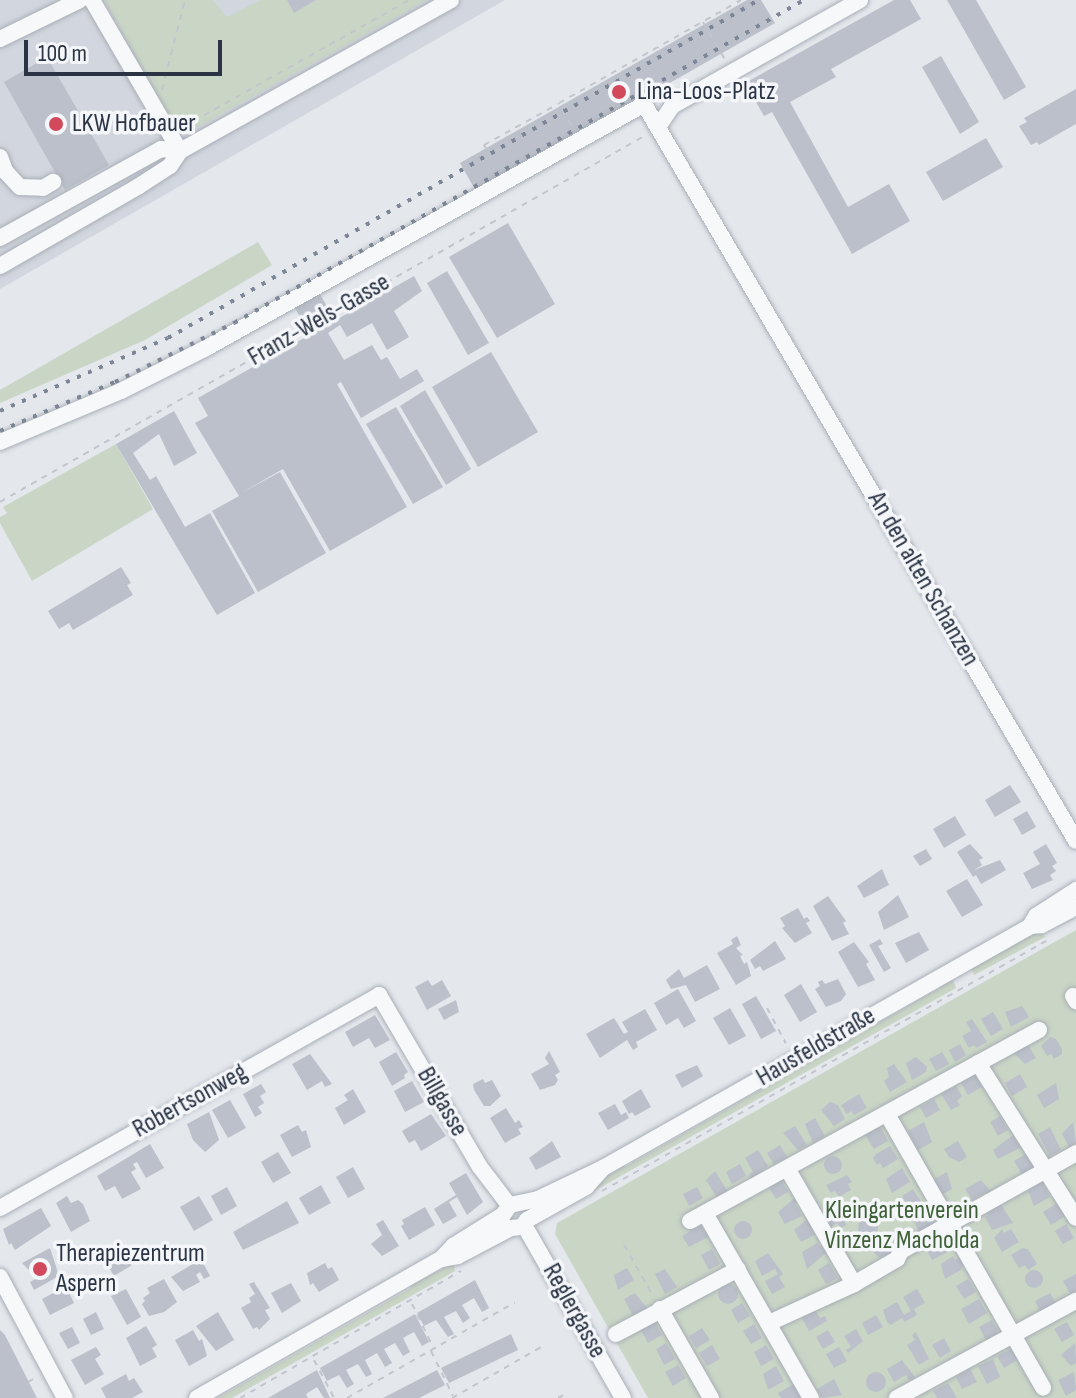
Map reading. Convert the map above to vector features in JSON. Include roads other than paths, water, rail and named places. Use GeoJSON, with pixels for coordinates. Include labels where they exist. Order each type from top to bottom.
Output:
{"type":"FeatureCollection","features":[{"type":"Feature","properties":{"kind":"street"},"geometry":{"type":"LineString","coordinates":[[0,39],[80,0]]}},
{"type":"Feature","properties":{"kind":"street"},"geometry":{"type":"LineString","coordinates":[[92,0],[180,151]]}},
{"type":"Feature","properties":{"kind":"street"},"geometry":{"type":"LineString","coordinates":[[0,266],[139,186],[170,166],[180,151],[451,0]]}},
{"type":"Feature","properties":{"kind":"street"},"geometry":{"type":"LineString","coordinates":[[0,442],[121,391],[208,347],[644,104],[658,127],[672,106],[860,0]]}},
{"type":"Feature","properties":{"kind":"street","name":"An den alten Schanzen"},"geometry":{"type":"LineString","coordinates":[[658,127],[1076,841]]}},
{"type":"Feature","properties":{"kind":"street"},"geometry":{"type":"LineString","coordinates":[[0,238],[161,149],[170,134]]}},
{"type":"Feature","properties":{"kind":"street"},"geometry":{"type":"LineString","coordinates":[[161,149],[180,151]]}},
{"type":"Feature","properties":{"kind":"street"},"geometry":{"type":"LineString","coordinates":[[0,157],[5,171],[20,187],[43,188],[53,182]]}},
{"type":"Feature","properties":{"kind":"street","name":"Hausfeldstraße"},"geometry":{"type":"LineString","coordinates":[[1030,926],[1036,916],[1076,890]]}},
{"type":"Feature","properties":{"kind":"street","name":"Hausfeldstraße"},"geometry":{"type":"LineString","coordinates":[[197,1398],[441,1259],[453,1246],[516,1216],[603,1168],[1030,926],[1042,925],[1076,907]]}},
{"type":"Feature","properties":{"kind":"street","name":"Robertsonweg"},"geometry":{"type":"LineString","coordinates":[[0,1208],[379,995]]}},
{"type":"Feature","properties":{"kind":"street","name":"Billgasse"},"geometry":{"type":"LineString","coordinates":[[379,995],[480,1167],[516,1216]]}},
{"type":"Feature","properties":{"kind":"street"},"geometry":{"type":"LineString","coordinates":[[811,1398],[738,1269],[698,1218],[1039,1030]]}},
{"type":"Feature","properties":{"kind":"street"},"geometry":{"type":"LineString","coordinates":[[978,1063],[1076,1218]]}},
{"type":"Feature","properties":{"kind":"street"},"geometry":{"type":"LineString","coordinates":[[887,1114],[1043,1388]]}},
{"type":"Feature","properties":{"kind":"street"},"geometry":{"type":"LineString","coordinates":[[769,1323],[854,1284],[897,1259],[901,1251],[1076,1153]]}},
{"type":"Feature","properties":{"kind":"street"},"geometry":{"type":"LineString","coordinates":[[788,1170],[854,1284]]}},
{"type":"Feature","properties":{"kind":"street","name":"Reglergasse"},"geometry":{"type":"LineString","coordinates":[[516,1216],[623,1398]]}},
{"type":"Feature","properties":{"kind":"street"},"geometry":{"type":"LineString","coordinates":[[616,1334],[738,1269]]}},
{"type":"Feature","properties":{"kind":"street"},"geometry":{"type":"LineString","coordinates":[[0,1277],[65,1398]]}},
{"type":"Feature","properties":{"kind":"street"},"geometry":{"type":"LineString","coordinates":[[897,1398],[1076,1301]]}},
{"type":"Feature","properties":{"kind":"street"},"geometry":{"type":"LineString","coordinates":[[660,1309],[711,1398]]}},
{"type":"Feature","properties":{"kind":"railway"},"geometry":{"type":"LineString","coordinates":[[0,411],[168,338],[759,0]]}},
{"type":"Feature","properties":{"kind":"railway"},"geometry":{"type":"LineString","coordinates":[[0,431],[115,382],[234,323],[804,0]]}},
{"type":"Feature","properties":{"kind":"place","name":"Lina-Loos-Platz"},"geometry":{"type":"Point","coordinates":[619,92]}},
{"type":"Feature","properties":{"kind":"place","name":"LKW Hofbauer"},"geometry":{"type":"Point","coordinates":[56,124]}},
{"type":"Feature","properties":{"kind":"place","name":"Therapiezentrum Aspern"},"geometry":{"type":"Point","coordinates":[40,1269]}},
{"type":"Feature","properties":{"kind":"park label","name":"Kleingartenverein Vinzenz Macholda"},"geometry":{"type":"Point","coordinates":[902,1226]}}]}
